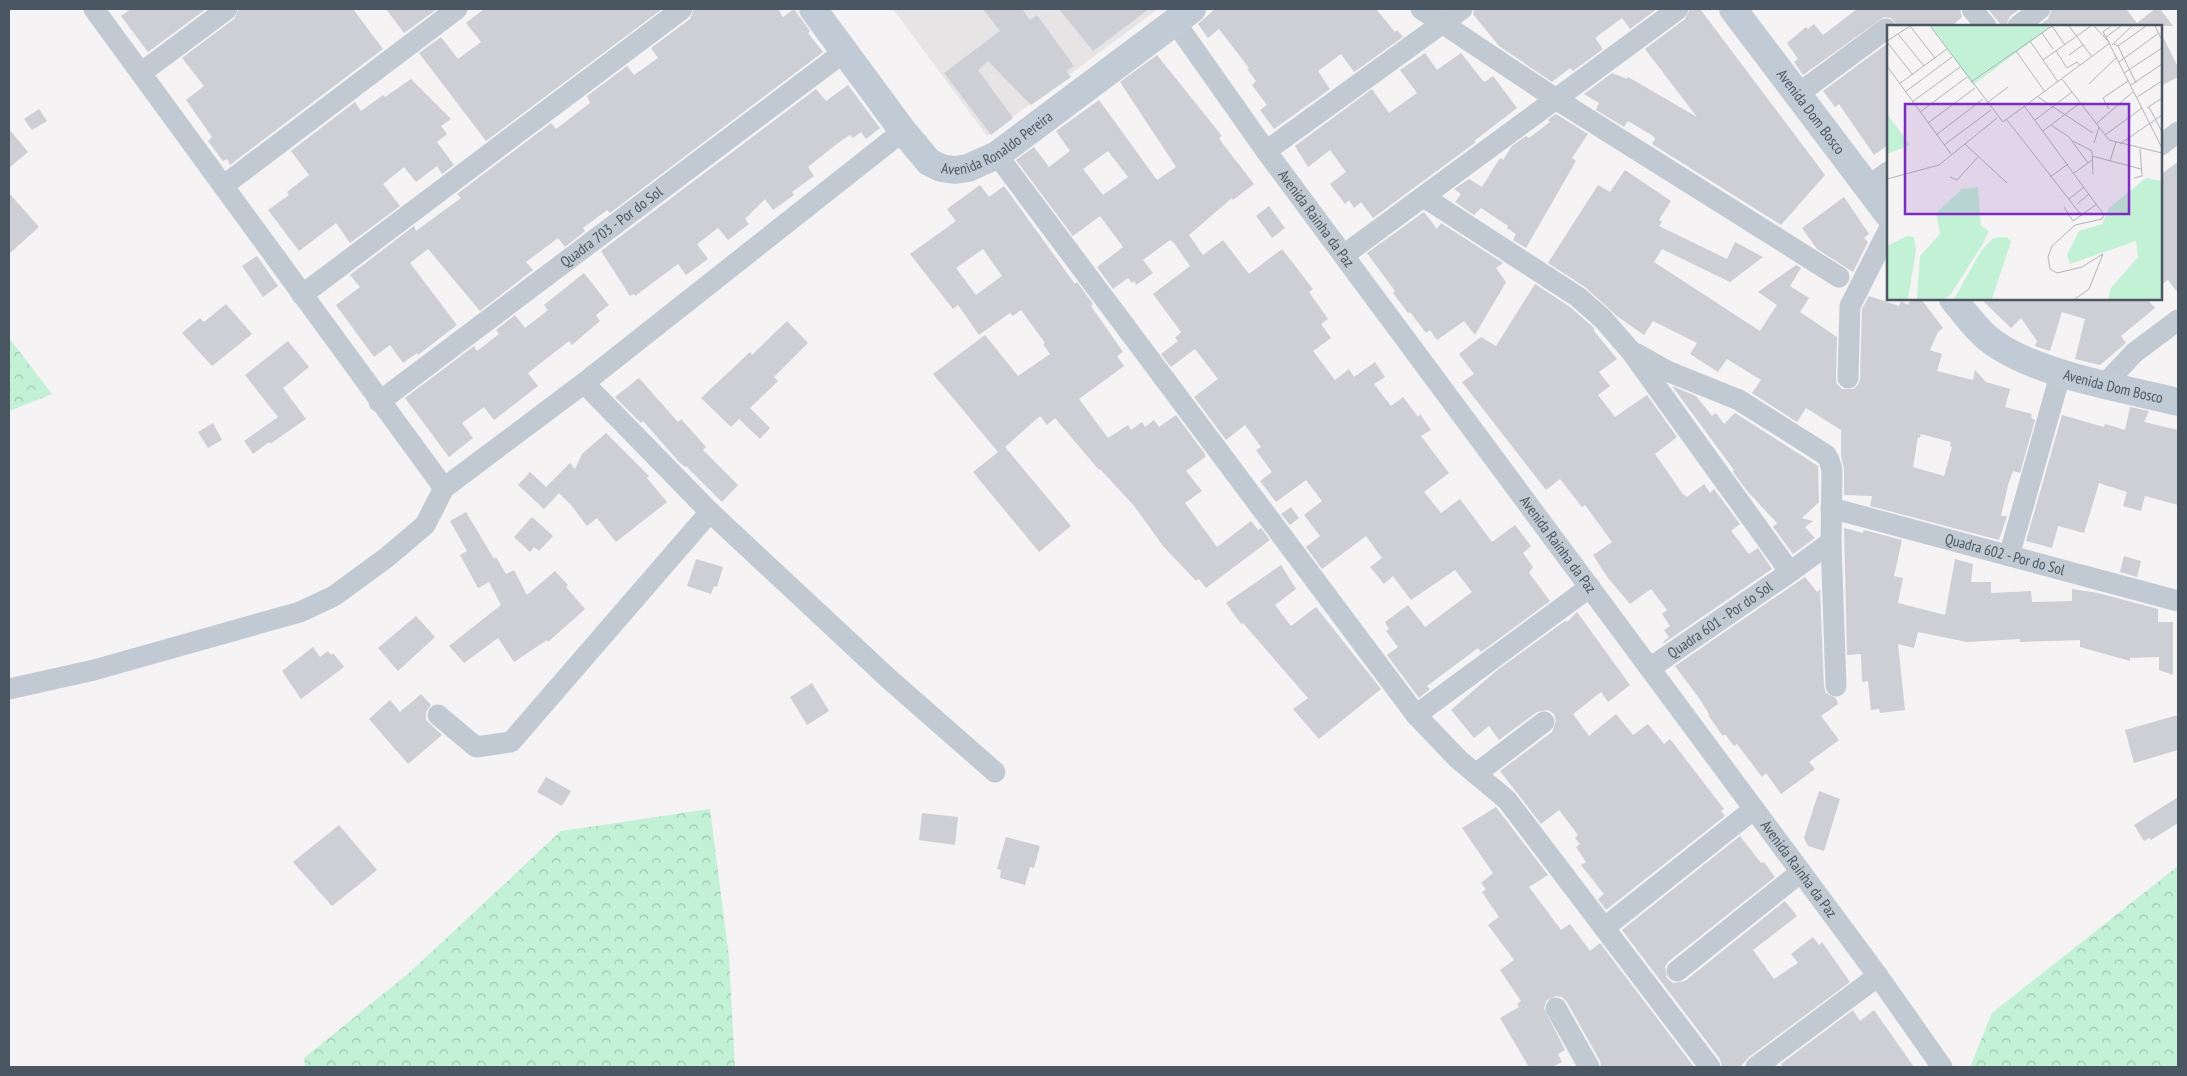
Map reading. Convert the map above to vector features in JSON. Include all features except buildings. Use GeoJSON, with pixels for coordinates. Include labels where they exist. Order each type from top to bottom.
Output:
{"type":"FeatureCollection","features":[{"type":"Feature","properties":{"kind":"street"},"geometry":{"type":"LineString","coordinates":[[94,9],[379,402],[444,488]]}},
{"type":"Feature","properties":{"kind":"street"},"geometry":{"type":"LineString","coordinates":[[141,73],[227,9]]}},
{"type":"Feature","properties":{"kind":"street"},"geometry":{"type":"LineString","coordinates":[[222,186],[457,9]]}},
{"type":"Feature","properties":{"kind":"street"},"geometry":{"type":"LineString","coordinates":[[302,295],[682,9]]}},
{"type":"Feature","properties":{"kind":"street","name":"Avenida Ronaldo Pereira"},"geometry":{"type":"LineString","coordinates":[[813,9],[903,131],[930,162],[941,168],[955,170],[968,168],[997,155],[1183,15]]}},
{"type":"Feature","properties":{"kind":"street"},"geometry":{"type":"LineString","coordinates":[[1421,9],[1556,99],[1839,277]]}},
{"type":"Feature","properties":{"kind":"street"},"geometry":{"type":"LineString","coordinates":[[1266,151],[1462,9]]}},
{"type":"Feature","properties":{"kind":"street"},"geometry":{"type":"LineString","coordinates":[[1344,255],[1678,9]]}},
{"type":"Feature","properties":{"kind":"street","name":"Avenida Dom Bosco"},"geometry":{"type":"LineString","coordinates":[[1733,9],[1798,94],[1878,180],[1887,211]]}},
{"type":"Feature","properties":{"kind":"street"},"geometry":{"type":"LineString","coordinates":[[1972,9],[1985,25]]}},
{"type":"Feature","properties":{"kind":"street"},"geometry":{"type":"LineString","coordinates":[[2019,25],[2040,9]]}},
{"type":"Feature","properties":{"kind":"street","name":"Avenida Rainha da Paz"},"geometry":{"type":"LineString","coordinates":[[1183,15],[1266,151],[1878,976],[1942,1067]]}},
{"type":"Feature","properties":{"kind":"street"},"geometry":{"type":"LineString","coordinates":[[1798,94],[1886,29]]}},
{"type":"Feature","properties":{"kind":"street","name":"Quadra 703 - Por do Sol"},"geometry":{"type":"LineString","coordinates":[[379,402],[844,52]]}},
{"type":"Feature","properties":{"kind":"street"},"geometry":{"type":"LineString","coordinates":[[9,690],[94,670],[300,612],[334,596],[386,558],[425,525],[444,488],[584,383],[903,131]]}},
{"type":"Feature","properties":{"kind":"street"},"geometry":{"type":"LineString","coordinates":[[2162,144],[2178,132]]}},
{"type":"Feature","properties":{"kind":"street"},"geometry":{"type":"LineString","coordinates":[[997,155],[1416,715],[1448,749],[1507,800],[1710,1067]]}},
{"type":"Feature","properties":{"kind":"street"},"geometry":{"type":"LineString","coordinates":[[1424,197],[1578,297],[1603,319],[1630,350],[1790,572]]}},
{"type":"Feature","properties":{"kind":"street"},"geometry":{"type":"LineString","coordinates":[[1848,378],[1850,306],[1887,233]]}},
{"type":"Feature","properties":{"kind":"street","name":"Avenida Dom Bosco"},"geometry":{"type":"LineString","coordinates":[[1954,300],[1983,334],[2000,347],[2023,359],[2060,372],[2178,402]]}},
{"type":"Feature","properties":{"kind":"street"},"geometry":{"type":"LineString","coordinates":[[2105,384],[2134,353],[2178,320]]}},
{"type":"Feature","properties":{"kind":"street"},"geometry":{"type":"LineString","coordinates":[[1630,350],[1667,371],[1739,400],[1826,455],[1832,470],[1831,542],[1836,686]]}},
{"type":"Feature","properties":{"kind":"street"},"geometry":{"type":"LineString","coordinates":[[2009,556],[2060,372]]}},
{"type":"Feature","properties":{"kind":"street"},"geometry":{"type":"LineString","coordinates":[[584,383],[710,512],[889,679],[995,772]]}},
{"type":"Feature","properties":{"kind":"street","name":"Quadra 602 - Por do Sol"},"geometry":{"type":"LineString","coordinates":[[1831,508],[2178,601]]}},
{"type":"Feature","properties":{"kind":"street"},"geometry":{"type":"LineString","coordinates":[[438,715],[476,747],[512,742],[710,512]]}},
{"type":"Feature","properties":{"kind":"street","name":"Quadra 601 - Por do Sol"},"geometry":{"type":"LineString","coordinates":[[1650,668],[1831,542]]}},
{"type":"Feature","properties":{"kind":"street"},"geometry":{"type":"LineString","coordinates":[[1416,715],[1590,586]]}},
{"type":"Feature","properties":{"kind":"street"},"geometry":{"type":"LineString","coordinates":[[1477,773],[1544,722]]}},
{"type":"Feature","properties":{"kind":"street"},"geometry":{"type":"LineString","coordinates":[[1604,928],[1754,809]]}},
{"type":"Feature","properties":{"kind":"street"},"geometry":{"type":"LineString","coordinates":[[1677,971],[1801,872]]}},
{"type":"Feature","properties":{"kind":"street"},"geometry":{"type":"LineString","coordinates":[[1756,1067],[1878,976]]}},
{"type":"Feature","properties":{"kind":"street"},"geometry":{"type":"LineString","coordinates":[[1556,1008],[1589,1067]]}},
{"type":"Feature","properties":{"kind":"shaded area"},"geometry":{"type":"Polygon","coordinates":[[[893,9],[1158,9],[987,136],[893,9]]]}},
{"type":"Feature","properties":{"kind":"green space"},"geometry":{"type":"Polygon","coordinates":[[[9,338],[52,394],[9,411],[9,338]]]}},
{"type":"Feature","properties":{"kind":"green space"},"geometry":{"type":"Polygon","coordinates":[[[710,809],[729,957],[735,1067],[305,1067],[304,1058],[409,973],[561,831],[710,809]]]}},
{"type":"Feature","properties":{"kind":"green space"},"geometry":{"type":"Polygon","coordinates":[[[2178,866],[2178,1067],[1970,1067],[1992,1013],[2178,866]]]}}]}
